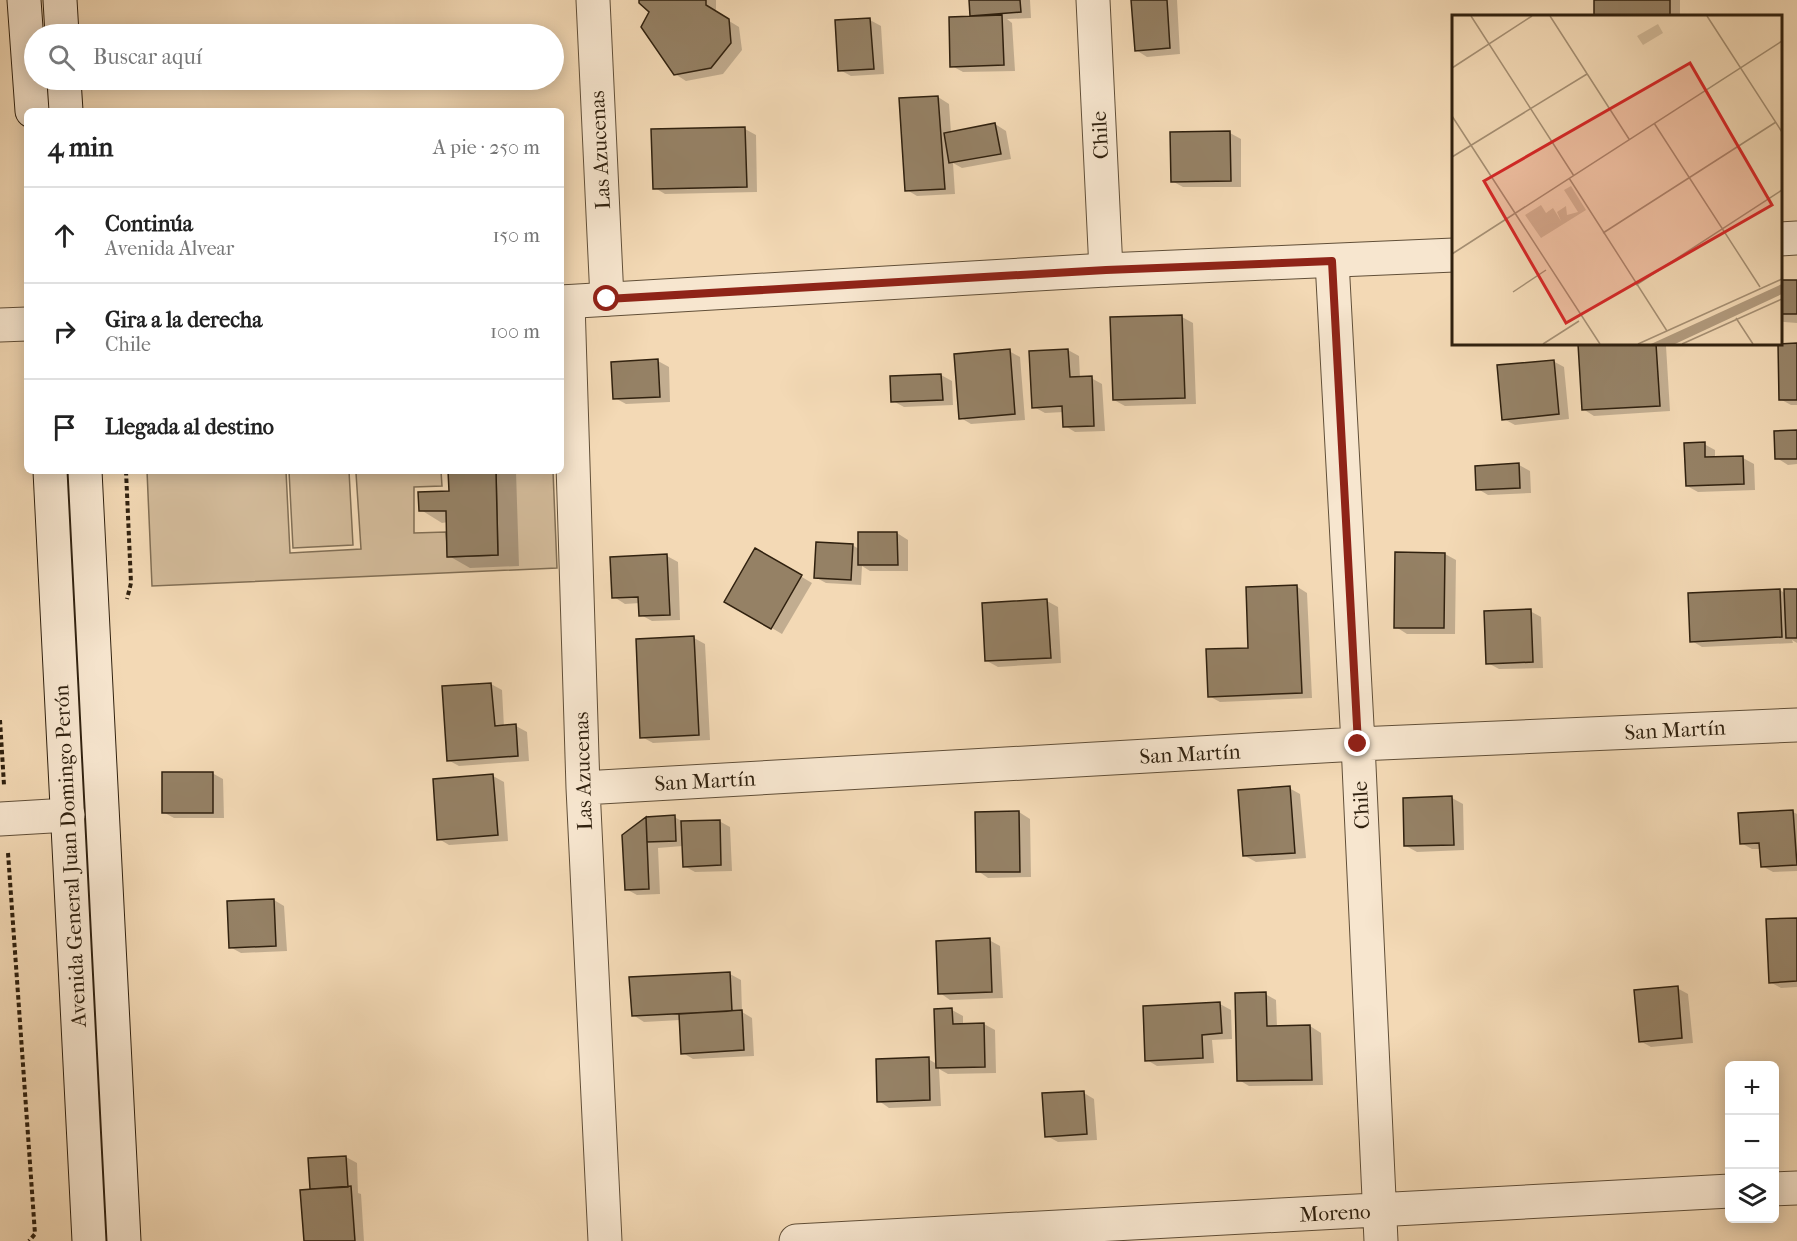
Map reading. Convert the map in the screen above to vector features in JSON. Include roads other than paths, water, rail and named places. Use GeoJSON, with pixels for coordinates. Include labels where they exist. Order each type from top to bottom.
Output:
{"type":"FeatureCollection","features":[{"type":"Feature","properties":{"kind":"street"},"geometry":{"type":"LineString","coordinates":[[24,0],[26,24]]}},
{"type":"Feature","properties":{"kind":"street"},"geometry":{"type":"LineString","coordinates":[[60,0],[61,24]]}},
{"type":"Feature","properties":{"kind":"street","name":"Las Azucenas"},"geometry":{"type":"LineString","coordinates":[[593,0],[607,299]]}},
{"type":"Feature","properties":{"kind":"street","name":"Chile"},"geometry":{"type":"LineString","coordinates":[[1093,0],[1106,270]]}},
{"type":"Feature","properties":{"kind":"street"},"geometry":{"type":"LineString","coordinates":[[30,90],[32,108]]}},
{"type":"Feature","properties":{"kind":"street"},"geometry":{"type":"LineString","coordinates":[[65,90],[66,108]]}},
{"type":"Feature","properties":{"kind":"street"},"geometry":{"type":"LineString","coordinates":[[1782,239],[1797,238]]}},
{"type":"Feature","properties":{"kind":"street"},"geometry":{"type":"LineString","coordinates":[[565,302],[1106,270],[1452,255]]}},
{"type":"Feature","properties":{"kind":"street","name":"Chile"},"geometry":{"type":"LineString","coordinates":[[1332,261],[1358,744],[1380,1226]]}},
{"type":"Feature","properties":{"kind":"street","name":"Las Azucenas"},"geometry":{"type":"LineString","coordinates":[[565,302],[583,788],[605,1241]]}},
{"type":"Feature","properties":{"kind":"street"},"geometry":{"type":"LineString","coordinates":[[0,325],[24,324]]}},
{"type":"Feature","properties":{"kind":"street","name":"Avenida General Juan Domingo Perón"},"geometry":{"type":"LineString","coordinates":[[50,474],[89,1241]]}},
{"type":"Feature","properties":{"kind":"street","name":"Avenida General Juan Domingo Perón"},"geometry":{"type":"LineString","coordinates":[[85,474],[124,1241]]}},
{"type":"Feature","properties":{"kind":"street","name":"San Martín"},"geometry":{"type":"LineString","coordinates":[[583,788],[1358,744],[1797,725]]}},
{"type":"Feature","properties":{"kind":"street"},"geometry":{"type":"LineString","coordinates":[[3,819],[68,814]]}},
{"type":"Feature","properties":{"kind":"street"},"geometry":{"type":"LineString","coordinates":[[1779,1189],[1797,1188]]}},
{"type":"Feature","properties":{"kind":"street","name":"Moreno"},"geometry":{"type":"LineString","coordinates":[[796,1241],[1380,1226],[1725,1192]]}}]}
